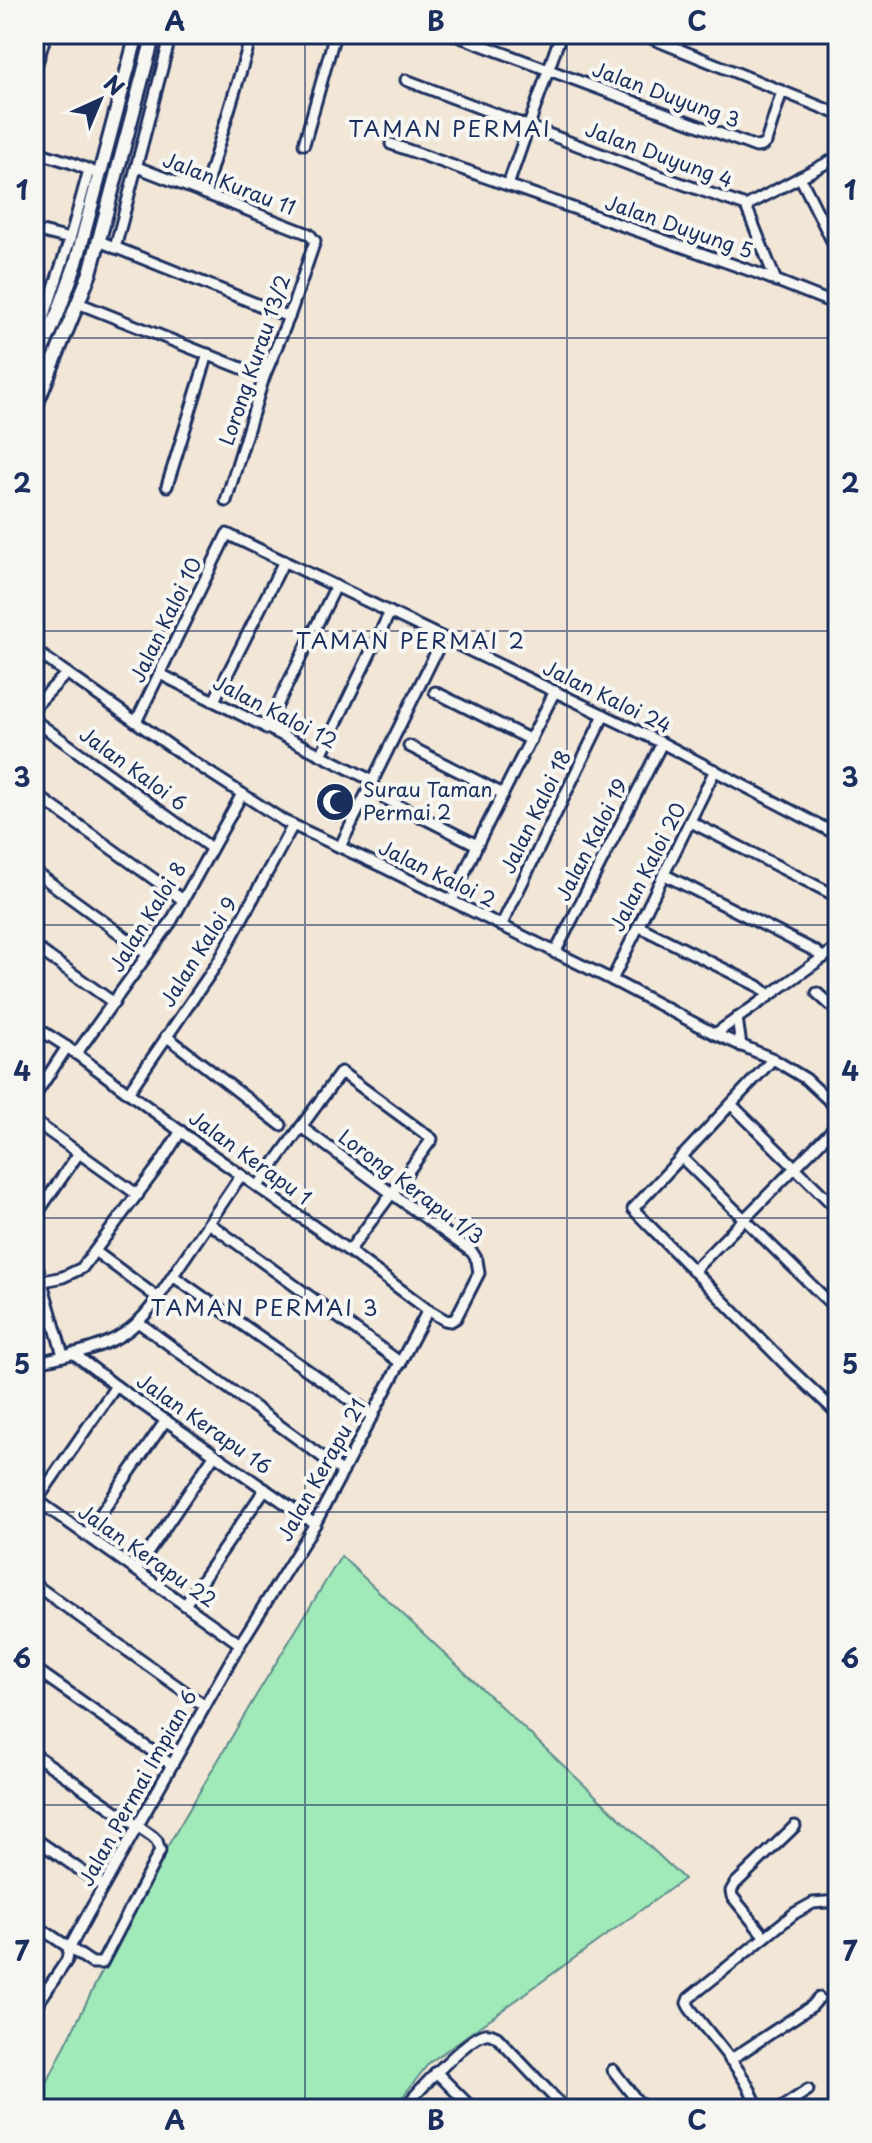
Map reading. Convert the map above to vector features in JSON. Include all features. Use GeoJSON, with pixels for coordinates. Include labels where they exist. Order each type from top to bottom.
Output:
{"type":"FeatureCollection","features":[{"type":"Feature","properties":{"kind":"street"},"geometry":{"type":"LineString","coordinates":[[34,73],[46,34]]}},
{"type":"Feature","properties":{"kind":"street"},"geometry":{"type":"LineString","coordinates":[[39,317],[94,172],[137,34]]}},
{"type":"Feature","properties":{"kind":"street"},"geometry":{"type":"LineString","coordinates":[[34,410],[90,273],[154,34]]}},
{"type":"Feature","properties":{"kind":"street"},"geometry":{"type":"LineString","coordinates":[[115,248],[171,34]]}},
{"type":"Feature","properties":{"kind":"street"},"geometry":{"type":"LineString","coordinates":[[204,193],[252,34]]}},
{"type":"Feature","properties":{"kind":"street"},"geometry":{"type":"LineString","coordinates":[[304,144],[335,34]]}},
{"type":"Feature","properties":{"kind":"street","name":"Jalan Duyung 3"},"geometry":{"type":"LineString","coordinates":[[452,34],[756,147],[766,142],[782,91]]}},
{"type":"Feature","properties":{"kind":"street"},"geometry":{"type":"LineString","coordinates":[[508,185],[561,34]]}},
{"type":"Feature","properties":{"kind":"street"},"geometry":{"type":"LineString","coordinates":[[641,34],[838,114]]}},
{"type":"Feature","properties":{"kind":"street","name":"Jalan Duyung 4"},"geometry":{"type":"LineString","coordinates":[[406,80],[746,206],[776,281]]}},
{"type":"Feature","properties":{"kind":"street","name":"Jalan Duyung 5"},"geometry":{"type":"LineString","coordinates":[[391,144],[838,305]]}},
{"type":"Feature","properties":{"kind":"street"},"geometry":{"type":"LineString","coordinates":[[34,151],[94,172]]}},
{"type":"Feature","properties":{"kind":"street"},"geometry":{"type":"LineString","coordinates":[[746,206],[838,157]]}},
{"type":"Feature","properties":{"kind":"street","name":"Jalan Kurau 11"},"geometry":{"type":"LineString","coordinates":[[137,167],[309,234]]}},
{"type":"Feature","properties":{"kind":"street"},"geometry":{"type":"LineString","coordinates":[[34,368],[72,275],[94,172]]}},
{"type":"Feature","properties":{"kind":"street"},"geometry":{"type":"LineString","coordinates":[[800,177],[838,253]]}},
{"type":"Feature","properties":{"kind":"street"},"geometry":{"type":"LineString","coordinates":[[34,230],[70,239]]}},
{"type":"Feature","properties":{"kind":"street","name":"Lorong Kurau 13/2"},"geometry":{"type":"LineString","coordinates":[[226,501],[264,377],[315,241],[309,234]]}},
{"type":"Feature","properties":{"kind":"street"},"geometry":{"type":"LineString","coordinates":[[99,241],[289,317]]}},
{"type":"Feature","properties":{"kind":"street"},"geometry":{"type":"LineString","coordinates":[[78,303],[264,377]]}},
{"type":"Feature","properties":{"kind":"street"},"geometry":{"type":"LineString","coordinates":[[167,486],[208,354]]}},
{"type":"Feature","properties":{"kind":"street","name":"Jalan Kaloi 24"},"geometry":{"type":"LineString","coordinates":[[227,534],[662,743],[838,835]]}},
{"type":"Feature","properties":{"kind":"street","name":"Jalan Kaloi 10"},"geometry":{"type":"LineString","coordinates":[[136,722],[227,534]]}},
{"type":"Feature","properties":{"kind":"street"},"geometry":{"type":"LineString","coordinates":[[214,701],[284,561]]}},
{"type":"Feature","properties":{"kind":"street"},"geometry":{"type":"LineString","coordinates":[[266,728],[336,586]]}},
{"type":"Feature","properties":{"kind":"street"},"geometry":{"type":"LineString","coordinates":[[321,755],[390,612]]}},
{"type":"Feature","properties":{"kind":"street"},"geometry":{"type":"LineString","coordinates":[[340,847],[443,638]]}},
{"type":"Feature","properties":{"kind":"street","name":"Jalan Kaloi 2"},"geometry":{"type":"LineString","coordinates":[[34,650],[187,758],[293,825],[612,980],[715,1034],[773,1059],[806,1079],[838,1109]]}},
{"type":"Feature","properties":{"kind":"street"},"geometry":{"type":"LineString","coordinates":[[34,707],[67,673]]}},
{"type":"Feature","properties":{"kind":"street","name":"Jalan Kaloi 12"},"geometry":{"type":"LineString","coordinates":[[160,674],[373,781]]}},
{"type":"Feature","properties":{"kind":"street"},"geometry":{"type":"LineString","coordinates":[[452,901],[555,691]]}},
{"type":"Feature","properties":{"kind":"street"},"geometry":{"type":"LineString","coordinates":[[435,692],[531,740]]}},
{"type":"Feature","properties":{"kind":"street","name":"Jalan Kaloi 18"},"geometry":{"type":"LineString","coordinates":[[501,926],[604,715]]}},
{"type":"Feature","properties":{"kind":"street","name":"Jalan Kaloi 6"},"geometry":{"type":"LineString","coordinates":[[34,720],[211,848]]}},
{"type":"Feature","properties":{"kind":"street","name":"Jalan Kaloi 19"},"geometry":{"type":"LineString","coordinates":[[555,953],[662,743]]}},
{"type":"Feature","properties":{"kind":"street"},"geometry":{"type":"LineString","coordinates":[[409,746],[503,794]]}},
{"type":"Feature","properties":{"kind":"street","name":"Jalan Kaloi 20"},"geometry":{"type":"LineString","coordinates":[[612,980],[715,770]]}},
{"type":"Feature","properties":{"kind":"street"},"geometry":{"type":"LineString","coordinates":[[34,793],[183,900]]}},
{"type":"Feature","properties":{"kind":"street","name":"Jalan Kaloi 8"},"geometry":{"type":"LineString","coordinates":[[76,1054],[171,922],[242,794]]}},
{"type":"Feature","properties":{"kind":"street"},"geometry":{"type":"LineString","coordinates":[[384,798],[477,845]]}},
{"type":"Feature","properties":{"kind":"street"},"geometry":{"type":"LineString","coordinates":[[691,822],[838,897]]}},
{"type":"Feature","properties":{"kind":"street","name":"Jalan Kaloi 9"},"geometry":{"type":"LineString","coordinates":[[128,1093],[219,961],[293,825]]}},
{"type":"Feature","properties":{"kind":"street"},"geometry":{"type":"LineString","coordinates":[[34,871],[148,954]]}},
{"type":"Feature","properties":{"kind":"street"},"geometry":{"type":"LineString","coordinates":[[665,875],[815,951],[823,958]]}},
{"type":"Feature","properties":{"kind":"street"},"geometry":{"type":"LineString","coordinates":[[638,926],[758,986],[769,995]]}},
{"type":"Feature","properties":{"kind":"street"},"geometry":{"type":"LineString","coordinates":[[34,946],[114,1003]]}},
{"type":"Feature","properties":{"kind":"street"},"geometry":{"type":"LineString","coordinates":[[715,1034],[838,947]]}},
{"type":"Feature","properties":{"kind":"street"},"geometry":{"type":"LineString","coordinates":[[817,993],[838,1012]]}},
{"type":"Feature","properties":{"kind":"street"},"geometry":{"type":"LineString","coordinates":[[737,1018],[741,1046]]}},
{"type":"Feature","properties":{"kind":"street","name":"Jalan Kerapu 1"},"geometry":{"type":"LineString","coordinates":[[34,1026],[445,1320]]}},
{"type":"Feature","properties":{"kind":"street"},"geometry":{"type":"LineString","coordinates":[[166,1036],[281,1125]]}},
{"type":"Feature","properties":{"kind":"street"},"geometry":{"type":"LineString","coordinates":[[34,1097],[67,1047]]}},
{"type":"Feature","properties":{"kind":"street"},"geometry":{"type":"LineString","coordinates":[[773,1059],[633,1209],[838,1414]]}},
{"type":"Feature","properties":{"kind":"street"},"geometry":{"type":"LineString","coordinates":[[258,1186],[341,1072],[432,1139],[349,1251]]}},
{"type":"Feature","properties":{"kind":"street"},"geometry":{"type":"LineString","coordinates":[[732,1105],[838,1210]]}},
{"type":"Feature","properties":{"kind":"street"},"geometry":{"type":"LineString","coordinates":[[34,1121],[138,1195]]}},
{"type":"Feature","properties":{"kind":"street"},"geometry":{"type":"LineString","coordinates":[[693,1271],[838,1124]]}},
{"type":"Feature","properties":{"kind":"street","name":"Lorong Kerapu 1/3"},"geometry":{"type":"LineString","coordinates":[[301,1127],[472,1252],[479,1273],[456,1318],[445,1320]]}},
{"type":"Feature","properties":{"kind":"street"},"geometry":{"type":"LineString","coordinates":[[38,1282],[63,1277],[82,1268],[138,1195],[181,1131]]}},
{"type":"Feature","properties":{"kind":"street"},"geometry":{"type":"LineString","coordinates":[[34,1213],[38,1212],[79,1153]]}},
{"type":"Feature","properties":{"kind":"street"},"geometry":{"type":"LineString","coordinates":[[681,1157],[838,1311]]}},
{"type":"Feature","properties":{"kind":"street"},"geometry":{"type":"LineString","coordinates":[[34,1363],[122,1335],[138,1322],[158,1298],[241,1175]]}},
{"type":"Feature","properties":{"kind":"street"},"geometry":{"type":"LineString","coordinates":[[209,1223],[401,1363]]}},
{"type":"Feature","properties":{"kind":"street"},"geometry":{"type":"LineString","coordinates":[[96,1252],[158,1298]]}},
{"type":"Feature","properties":{"kind":"street"},"geometry":{"type":"LineString","coordinates":[[34,1255],[38,1282],[68,1354]]}},
{"type":"Feature","properties":{"kind":"street"},"geometry":{"type":"LineString","coordinates":[[173,1276],[373,1416]]}},
{"type":"Feature","properties":{"kind":"street","name":"Jalan Kerapu 21"},"geometry":{"type":"LineString","coordinates":[[240,1644],[315,1524],[428,1310]]}},
{"type":"Feature","properties":{"kind":"street"},"geometry":{"type":"LineString","coordinates":[[138,1322],[343,1472]]}},
{"type":"Feature","properties":{"kind":"street","name":"Jalan Kerapu 16"},"geometry":{"type":"LineString","coordinates":[[68,1354],[315,1524]]}},
{"type":"Feature","properties":{"kind":"street"},"geometry":{"type":"LineString","coordinates":[[34,1518],[38,1501],[116,1386]]}},
{"type":"Feature","properties":{"kind":"street"},"geometry":{"type":"LineString","coordinates":[[86,1535],[166,1420]]}},
{"type":"Feature","properties":{"kind":"street"},"geometry":{"type":"LineString","coordinates":[[136,1570],[215,1454]]}},
{"type":"Feature","properties":{"kind":"street"},"geometry":{"type":"LineString","coordinates":[[185,1605],[265,1489]]}},
{"type":"Feature","properties":{"kind":"street","name":"Jalan Kerapu 22"},"geometry":{"type":"LineString","coordinates":[[38,1501],[240,1644]]}},
{"type":"Feature","properties":{"kind":"street"},"geometry":{"type":"LineString","coordinates":[[34,1584],[205,1706]]}},
{"type":"Feature","properties":{"kind":"street","name":"Jalan Permai Impian 6"},"geometry":{"type":"LineString","coordinates":[[34,2009],[67,1960],[69,1949],[103,1886],[240,1644]]}},
{"type":"Feature","properties":{"kind":"street"},"geometry":{"type":"LineString","coordinates":[[34,1668],[172,1765]]}},
{"type":"Feature","properties":{"kind":"street"},"geometry":{"type":"LineString","coordinates":[[34,1754],[157,1841],[160,1851],[102,1963],[92,1963],[34,1924]]}},
{"type":"Feature","properties":{"kind":"street"},"geometry":{"type":"LineString","coordinates":[[765,1937],[731,1891],[795,1826]]}},
{"type":"Feature","properties":{"kind":"street"},"geometry":{"type":"LineString","coordinates":[[34,1838],[103,1886]]}},
{"type":"Feature","properties":{"kind":"street"},"geometry":{"type":"LineString","coordinates":[[758,2109],[753,2095],[730,2060],[687,2003],[689,1998],[804,1907],[838,1901]]}},
{"type":"Feature","properties":{"kind":"street"},"geometry":{"type":"LineString","coordinates":[[34,1981],[47,1990]]}},
{"type":"Feature","properties":{"kind":"street"},"geometry":{"type":"LineString","coordinates":[[730,2060],[812,2006],[819,1998]]}},
{"type":"Feature","properties":{"kind":"street"},"geometry":{"type":"LineString","coordinates":[[404,2109],[436,2072],[483,2034],[497,2037],[565,2109]]}},
{"type":"Feature","properties":{"kind":"street"},"geometry":{"type":"LineString","coordinates":[[613,2070],[646,2109]]}},
{"type":"Feature","properties":{"kind":"street"},"geometry":{"type":"LineString","coordinates":[[436,2072],[473,2109]]}},
{"type":"Feature","properties":{"kind":"street"},"geometry":{"type":"LineString","coordinates":[[779,2109],[808,2090]]}},
{"type":"Feature","properties":{"kind":"green space"},"geometry":{"type":"Polygon","coordinates":[[[341,1556],[684,1879],[429,2063],[393,2109],[34,2109],[166,1849],[341,1556]]]}},
{"type":"Feature","properties":{"kind":"place","name":"Surau Taman Permai 2"},"geometry":{"type":"Point","coordinates":[335,802]}},
{"type":"Feature","properties":{"kind":"district","name":"TAMAN PERMAI"},"geometry":{"type":"Point","coordinates":[450,129]}},
{"type":"Feature","properties":{"kind":"district","name":"TAMAN PERMAI 2"},"geometry":{"type":"Point","coordinates":[411,641]}},
{"type":"Feature","properties":{"kind":"district","name":"TAMAN PERMAI 3"},"geometry":{"type":"Point","coordinates":[265,1308]}}]}
